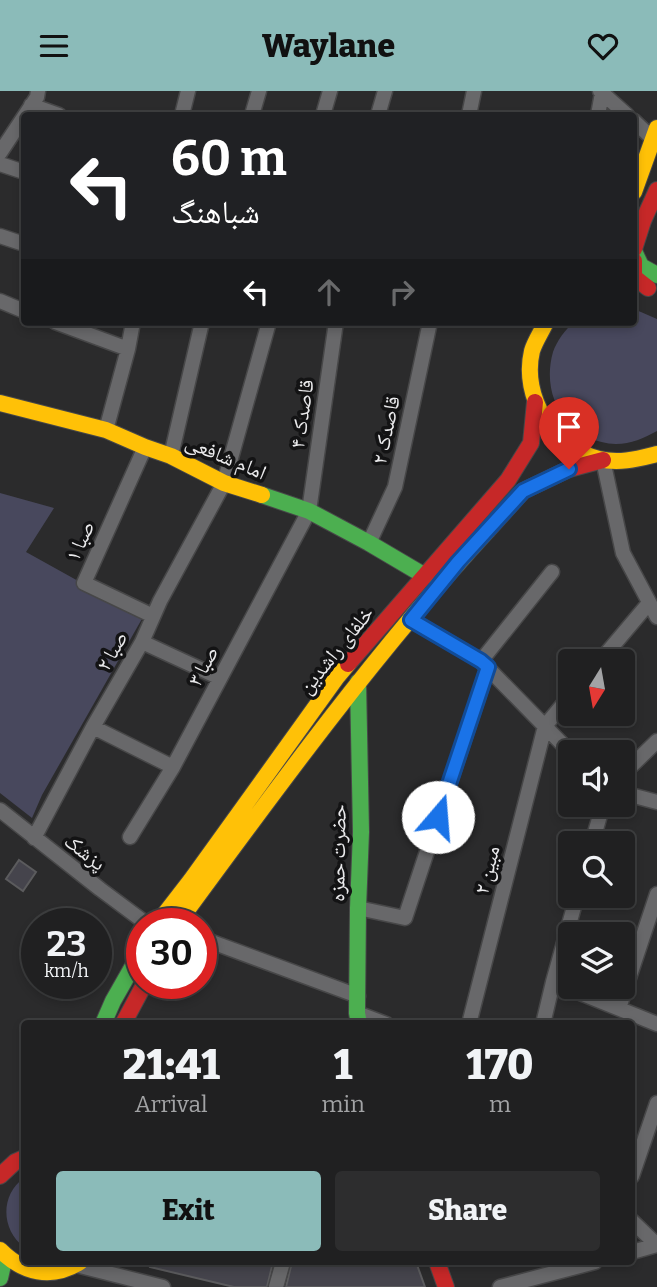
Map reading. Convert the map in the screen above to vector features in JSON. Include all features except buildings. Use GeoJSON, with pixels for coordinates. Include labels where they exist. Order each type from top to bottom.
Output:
{"type":"FeatureCollection","features":[{"type":"Feature","properties":{"kind":"main road"},"geometry":{"type":"LineString","coordinates":[[637,184],[655,134]]}},
{"type":"Feature","properties":{"kind":"main road"},"geometry":{"type":"LineString","coordinates":[[637,240],[657,190]]}},
{"type":"Feature","properties":{"kind":"main road"},"geometry":{"type":"LineString","coordinates":[[637,257],[651,287]]}},
{"type":"Feature","properties":{"kind":"main road"},"geometry":{"type":"LineString","coordinates":[[544,326],[531,355],[531,387],[543,419],[554,434],[569,446],[603,460],[653,460]]}},
{"type":"Feature","properties":{"kind":"main road","name":"خلفای راشدین"},"geometry":{"type":"LineString","coordinates":[[169,908],[337,677],[508,480],[531,443],[535,402]]}},
{"type":"Feature","properties":{"kind":"main road","name":"امام شافعی"},"geometry":{"type":"LineString","coordinates":[[0,403],[106,430],[171,456],[224,483],[309,511],[425,576]]}},
{"type":"Feature","properties":{"kind":"main road","name":"خلفای راشدین"},"geometry":{"type":"LineString","coordinates":[[189,908],[358,682],[458,562],[523,491],[569,469],[603,460]]}},
{"type":"Feature","properties":{"kind":"main road","name":"حضرت حمزه"},"geometry":{"type":"LineString","coordinates":[[358,682],[361,832],[358,1011]]}},
{"type":"Feature","properties":{"kind":"main road"},"geometry":{"type":"LineString","coordinates":[[105,1020],[126,978]]}},
{"type":"Feature","properties":{"kind":"main road"},"geometry":{"type":"LineString","coordinates":[[125,1020],[136,999]]}},
{"type":"Feature","properties":{"kind":"main road"},"geometry":{"type":"LineString","coordinates":[[0,1176],[21,1159]]}},
{"type":"Feature","properties":{"kind":"main road"},"geometry":{"type":"LineString","coordinates":[[3,1253],[20,1266],[37,1272],[55,1272],[73,1265]]}},
{"type":"Feature","properties":{"kind":"main road"},"geometry":{"type":"LineString","coordinates":[[0,1279],[3,1253]]}},
{"type":"Feature","properties":{"kind":"main road"},"geometry":{"type":"LineString","coordinates":[[438,1265],[446,1287]]}},
{"type":"Feature","properties":{"kind":"main road"},"geometry":{"type":"LineString","coordinates":[[42,1287],[55,1272]]}},
{"type":"Feature","properties":{"kind":"street"},"geometry":{"type":"LineString","coordinates":[[183,112],[188,91]]}},
{"type":"Feature","properties":{"kind":"street"},"geometry":{"type":"LineString","coordinates":[[254,112],[259,91]]}},
{"type":"Feature","properties":{"kind":"street"},"geometry":{"type":"LineString","coordinates":[[324,112],[330,91]]}},
{"type":"Feature","properties":{"kind":"street"},"geometry":{"type":"LineString","coordinates":[[379,112],[385,91]]}},
{"type":"Feature","properties":{"kind":"street"},"geometry":{"type":"LineString","coordinates":[[470,112],[474,91]]}},
{"type":"Feature","properties":{"kind":"street"},"geometry":{"type":"LineString","coordinates":[[598,112],[601,92]]}},
{"type":"Feature","properties":{"kind":"street"},"geometry":{"type":"LineString","coordinates":[[601,92],[624,112]]}},
{"type":"Feature","properties":{"kind":"street"},"geometry":{"type":"LineString","coordinates":[[24,112],[33,96],[55,112]]}},
{"type":"Feature","properties":{"kind":"street"},"geometry":{"type":"LineString","coordinates":[[0,153],[21,117]]}},
{"type":"Feature","properties":{"kind":"street"},"geometry":{"type":"LineString","coordinates":[[637,123],[655,134]]}},
{"type":"Feature","properties":{"kind":"street"},"geometry":{"type":"LineString","coordinates":[[0,164],[21,171]]}},
{"type":"Feature","properties":{"kind":"street"},"geometry":{"type":"LineString","coordinates":[[0,236],[21,243]]}},
{"type":"Feature","properties":{"kind":"street"},"geometry":{"type":"LineString","coordinates":[[0,301],[21,310]]}},
{"type":"Feature","properties":{"kind":"street"},"geometry":{"type":"LineString","coordinates":[[66,326],[128,349]]}},
{"type":"Feature","properties":{"kind":"street"},"geometry":{"type":"LineString","coordinates":[[106,430],[132,326]]}},
{"type":"Feature","properties":{"kind":"street"},"geometry":{"type":"LineString","coordinates":[[171,456],[201,326]]}},
{"type":"Feature","properties":{"kind":"street","name":"صبا ۲"},"geometry":{"type":"LineString","coordinates":[[34,838],[142,642],[160,601],[224,483],[268,326]]}},
{"type":"Feature","properties":{"kind":"street","name":"قاصدک ۴"},"geometry":{"type":"LineString","coordinates":[[309,511],[335,326]]}},
{"type":"Feature","properties":{"kind":"street","name":"قاصدک ۲"},"geometry":{"type":"LineString","coordinates":[[369,543],[395,487],[429,326]]}},
{"type":"Feature","properties":{"kind":"street","name":"صبا ۱"},"geometry":{"type":"LineString","coordinates":[[145,447],[84,583],[153,617]]}},
{"type":"Feature","properties":{"kind":"street"},"geometry":{"type":"LineString","coordinates":[[603,460],[623,554],[657,617]]}},
{"type":"Feature","properties":{"kind":"street","name":"صبا ۳"},"geometry":{"type":"LineString","coordinates":[[130,837],[173,767],[309,511]]}},
{"type":"Feature","properties":{"kind":"street"},"geometry":{"type":"LineString","coordinates":[[358,908],[405,918],[485,664],[552,572]]}},
{"type":"Feature","properties":{"kind":"street"},"geometry":{"type":"LineString","coordinates":[[610,649],[649,603]]}},
{"type":"Feature","properties":{"kind":"street"},"geometry":{"type":"LineString","coordinates":[[411,620],[485,664],[558,740]]}},
{"type":"Feature","properties":{"kind":"street"},"geometry":{"type":"LineString","coordinates":[[142,642],[220,678]]}},
{"type":"Feature","properties":{"kind":"street"},"geometry":{"type":"LineString","coordinates":[[545,726],[558,710]]}},
{"type":"Feature","properties":{"kind":"street","name":"مبین ۲"},"geometry":{"type":"LineString","coordinates":[[470,1020],[545,726]]}},
{"type":"Feature","properties":{"kind":"street"},"geometry":{"type":"LineString","coordinates":[[93,727],[173,767]]}},
{"type":"Feature","properties":{"kind":"street"},"geometry":{"type":"LineString","coordinates":[[635,762],[657,741]]}},
{"type":"Feature","properties":{"kind":"street"},"geometry":{"type":"LineString","coordinates":[[635,796],[657,802]]}},
{"type":"Feature","properties":{"kind":"street","name":"پزشک"},"geometry":{"type":"LineString","coordinates":[[0,810],[126,908]]}},
{"type":"Feature","properties":{"kind":"street"},"geometry":{"type":"LineString","coordinates":[[619,1009],[657,894]]}},
{"type":"Feature","properties":{"kind":"street"},"geometry":{"type":"LineString","coordinates":[[544,1020],[574,908]]}},
{"type":"Feature","properties":{"kind":"street"},"geometry":{"type":"LineString","coordinates":[[217,945],[377,1020]]}},
{"type":"Feature","properties":{"kind":"street"},"geometry":{"type":"LineString","coordinates":[[553,982],[657,1024]]}},
{"type":"Feature","properties":{"kind":"street"},"geometry":{"type":"LineString","coordinates":[[635,1167],[657,1103]]}},
{"type":"Feature","properties":{"kind":"street"},"geometry":{"type":"LineString","coordinates":[[635,1224],[657,1245]]}},
{"type":"Feature","properties":{"kind":"street"},"geometry":{"type":"LineString","coordinates":[[635,1251],[657,1245]]}},
{"type":"Feature","properties":{"kind":"street"},"geometry":{"type":"LineString","coordinates":[[85,1265],[163,1287]]}},
{"type":"Feature","properties":{"kind":"street"},"geometry":{"type":"LineString","coordinates":[[276,1287],[282,1265]]}},
{"type":"Feature","properties":{"kind":"street"},"geometry":{"type":"LineString","coordinates":[[500,1287],[584,1265]]}},
{"type":"Feature","properties":{"kind":"shaded area"},"geometry":{"type":"Polygon","coordinates":[[[637,310],[657,319],[657,431],[627,443],[616,444],[584,435],[572,426],[555,400],[550,369],[553,352],[568,328],[637,326],[637,310]]]}},
{"type":"Feature","properties":{"kind":"shaded area"},"geometry":{"type":"Polygon","coordinates":[[[0,493],[54,508],[26,552],[143,617],[42,795],[32,818],[0,793],[0,493]]]}},
{"type":"Feature","properties":{"kind":"shaded area"},"geometry":{"type":"Polygon","coordinates":[[[21,1181],[21,1244],[11,1231],[6,1213],[7,1203],[21,1181]]]}},
{"type":"Feature","properties":{"kind":"traffic: fast"},"geometry":{"type":"LineString","coordinates":[[637,257],[641,266],[657,275]]}},
{"type":"Feature","properties":{"kind":"traffic: fast"},"geometry":{"type":"LineString","coordinates":[[262,495],[309,511],[425,576]]}},
{"type":"Feature","properties":{"kind":"traffic: fast"},"geometry":{"type":"LineString","coordinates":[[358,682],[361,832],[358,1020]]}},
{"type":"Feature","properties":{"kind":"traffic: fast"},"geometry":{"type":"LineString","coordinates":[[105,1020],[126,978]]}},
{"type":"Feature","properties":{"kind":"traffic: fast"},"geometry":{"type":"LineString","coordinates":[[0,1278],[5,1256]]}},
{"type":"Feature","properties":{"kind":"traffic: slow"},"geometry":{"type":"LineString","coordinates":[[637,184],[657,128]]}},
{"type":"Feature","properties":{"kind":"traffic: slow"},"geometry":{"type":"LineString","coordinates":[[544,326],[532,351],[531,386],[544,418],[555,432],[582,453],[599,459],[621,461],[657,454]]}},
{"type":"Feature","properties":{"kind":"traffic: slow"},"geometry":{"type":"LineString","coordinates":[[0,403],[106,430],[171,456],[224,483],[262,495]]}},
{"type":"Feature","properties":{"kind":"traffic: slow"},"geometry":{"type":"LineString","coordinates":[[189,908],[366,673],[488,530]]}},
{"type":"Feature","properties":{"kind":"traffic: slow"},"geometry":{"type":"LineString","coordinates":[[169,908],[348,664]]}},
{"type":"Feature","properties":{"kind":"traffic: slow"},"geometry":{"type":"LineString","coordinates":[[0,1250],[28,1269],[48,1272],[74,1265]]}},
{"type":"Feature","properties":{"kind":"traffic: jam"},"geometry":{"type":"LineString","coordinates":[[637,240],[657,190]]}},
{"type":"Feature","properties":{"kind":"traffic: jam"},"geometry":{"type":"LineString","coordinates":[[637,279],[648,288]]}},
{"type":"Feature","properties":{"kind":"traffic: jam"},"geometry":{"type":"LineString","coordinates":[[348,664],[508,480],[531,443],[535,402]]}},
{"type":"Feature","properties":{"kind":"traffic: jam"},"geometry":{"type":"LineString","coordinates":[[488,530],[523,491],[569,469],[603,460]]}},
{"type":"Feature","properties":{"kind":"traffic: jam"},"geometry":{"type":"LineString","coordinates":[[125,1020],[136,999]]}},
{"type":"Feature","properties":{"kind":"traffic: jam"},"geometry":{"type":"LineString","coordinates":[[0,1176],[21,1159]]}},
{"type":"Feature","properties":{"kind":"traffic: jam"},"geometry":{"type":"LineString","coordinates":[[438,1265],[446,1287]]}},
{"type":"Feature","properties":{"kind":"route"},"geometry":{"type":"LineString","coordinates":[[438,817],[488,667],[411,620],[458,562],[523,491],[569,469]]}}]}
